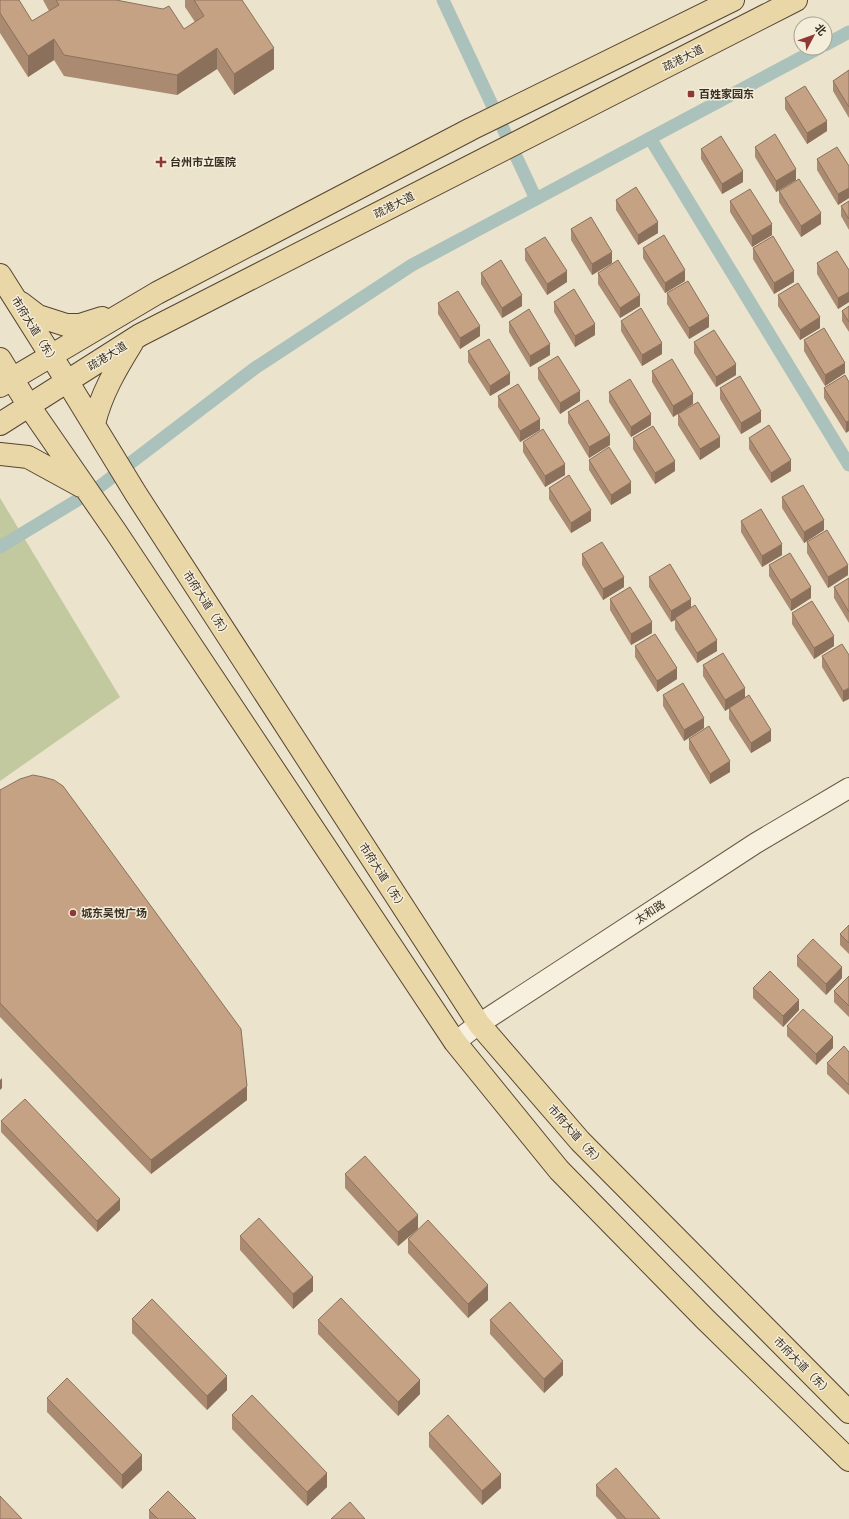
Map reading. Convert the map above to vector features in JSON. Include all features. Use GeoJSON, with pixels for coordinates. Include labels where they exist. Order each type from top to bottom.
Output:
{"type":"FeatureCollection","features":[{"type":"Feature","properties":{"kind":"main road"},"geometry":{"type":"LineString","coordinates":[[6,383],[157,293],[471,129],[733,0]]}},
{"type":"Feature","properties":{"kind":"main road","name":"疏港大道"},"geometry":{"type":"LineString","coordinates":[[0,424],[134,339],[796,0]]}},
{"type":"Feature","properties":{"kind":"main road","name":"市府大道（东）"},"geometry":{"type":"LineString","coordinates":[[0,275],[136,494],[479,1024],[580,1141],[849,1412]]}},
{"type":"Feature","properties":{"kind":"main road"},"geometry":{"type":"LineString","coordinates":[[14,297],[38,316],[66,325],[80,325],[124,312]]}},
{"type":"Feature","properties":{"kind":"main road"},"geometry":{"type":"LineString","coordinates":[[98,432],[97,409],[115,369],[134,339]]}},
{"type":"Feature","properties":{"kind":"main road"},"geometry":{"type":"LineString","coordinates":[[0,359],[6,383],[29,406],[73,469],[455,1042],[559,1170],[705,1319],[849,1460]]}},
{"type":"Feature","properties":{"kind":"main road"},"geometry":{"type":"LineString","coordinates":[[0,454],[28,457],[67,477],[86,489]]}},
{"type":"Feature","properties":{"kind":"street","name":"太和路"},"geometry":{"type":"LineString","coordinates":[[455,1042],[479,1024],[756,843],[849,788]]}},
{"type":"Feature","properties":{"kind":"green space"},"geometry":{"type":"Polygon","coordinates":[[[0,498],[120,697],[0,781],[0,498]]]}},
{"type":"Feature","properties":{"kind":"building"},"geometry":{"type":"Polygon","coordinates":[[[0,0],[19,0],[32,21],[59,5],[56,0],[116,0],[163,9],[169,6],[184,29],[204,16],[194,0],[242,0],[274,48],[234,74],[217,48],[177,75],[64,55],[54,39],[28,56],[0,13],[0,0]]]}},
{"type":"Feature","properties":{"kind":"building"},"geometry":{"type":"Polygon","coordinates":[[[849,70],[849,107],[833,81],[849,70]]]}},
{"type":"Feature","properties":{"kind":"building"},"geometry":{"type":"Polygon","coordinates":[[[805,86],[827,121],[807,133],[785,98],[805,86]]]}},
{"type":"Feature","properties":{"kind":"building"},"geometry":{"type":"Polygon","coordinates":[[[775,134],[796,169],[776,181],[755,147],[775,134]]]}},
{"type":"Feature","properties":{"kind":"building"},"geometry":{"type":"Polygon","coordinates":[[[721,136],[743,171],[722,184],[701,149],[721,136]]]}},
{"type":"Feature","properties":{"kind":"building"},"geometry":{"type":"Polygon","coordinates":[[[837,147],[849,166],[849,188],[838,194],[817,159],[837,147]]]}},
{"type":"Feature","properties":{"kind":"building"},"geometry":{"type":"Polygon","coordinates":[[[799,179],[821,213],[801,226],[779,191],[799,179]]]}},
{"type":"Feature","properties":{"kind":"building"},"geometry":{"type":"Polygon","coordinates":[[[636,187],[658,222],[638,235],[616,200],[636,187]]]}},
{"type":"Feature","properties":{"kind":"building"},"geometry":{"type":"Polygon","coordinates":[[[750,189],[772,224],[752,236],[730,201],[750,189]]]}},
{"type":"Feature","properties":{"kind":"building"},"geometry":{"type":"Polygon","coordinates":[[[849,201],[849,219],[841,206],[849,201]]]}},
{"type":"Feature","properties":{"kind":"building"},"geometry":{"type":"Polygon","coordinates":[[[591,217],[612,252],[592,264],[571,229],[591,217]]]}},
{"type":"Feature","properties":{"kind":"building"},"geometry":{"type":"Polygon","coordinates":[[[664,235],[685,270],[665,283],[643,248],[664,235]]]}},
{"type":"Feature","properties":{"kind":"building"},"geometry":{"type":"Polygon","coordinates":[[[773,236],[794,271],[774,283],[753,248],[773,236]]]}},
{"type":"Feature","properties":{"kind":"building"},"geometry":{"type":"Polygon","coordinates":[[[545,237],[567,271],[547,284],[525,249],[545,237]]]}},
{"type":"Feature","properties":{"kind":"building"},"geometry":{"type":"Polygon","coordinates":[[[837,251],[849,270],[849,292],[838,298],[817,263],[837,251]]]}},
{"type":"Feature","properties":{"kind":"building"},"geometry":{"type":"Polygon","coordinates":[[[501,260],[522,295],[502,308],[481,273],[501,260]]]}},
{"type":"Feature","properties":{"kind":"building"},"geometry":{"type":"Polygon","coordinates":[[[618,260],[640,295],[620,308],[598,273],[618,260]]]}},
{"type":"Feature","properties":{"kind":"building"},"geometry":{"type":"Polygon","coordinates":[[[688,281],[709,316],[689,328],[667,293],[688,281]]]}},
{"type":"Feature","properties":{"kind":"building"},"geometry":{"type":"Polygon","coordinates":[[[798,283],[820,317],[800,330],[778,295],[798,283]]]}},
{"type":"Feature","properties":{"kind":"building"},"geometry":{"type":"Polygon","coordinates":[[[574,289],[595,324],[575,336],[554,302],[574,289]]]}},
{"type":"Feature","properties":{"kind":"building"},"geometry":{"type":"Polygon","coordinates":[[[458,291],[480,326],[460,338],[438,303],[458,291]]]}},
{"type":"Feature","properties":{"kind":"building"},"geometry":{"type":"Polygon","coordinates":[[[849,306],[849,322],[842,311],[849,306]]]}},
{"type":"Feature","properties":{"kind":"building"},"geometry":{"type":"Polygon","coordinates":[[[641,308],[662,343],[642,355],[621,321],[641,308]]]}},
{"type":"Feature","properties":{"kind":"building"},"geometry":{"type":"Polygon","coordinates":[[[529,309],[550,344],[530,356],[509,322],[529,309]]]}},
{"type":"Feature","properties":{"kind":"building"},"geometry":{"type":"Polygon","coordinates":[[[824,328],[845,363],[825,375],[804,340],[824,328]]]}},
{"type":"Feature","properties":{"kind":"building"},"geometry":{"type":"Polygon","coordinates":[[[714,330],[736,364],[716,377],[694,342],[714,330]]]}},
{"type":"Feature","properties":{"kind":"building"},"geometry":{"type":"Polygon","coordinates":[[[489,339],[510,373],[490,386],[468,351],[489,339]]]}},
{"type":"Feature","properties":{"kind":"building"},"geometry":{"type":"Polygon","coordinates":[[[558,356],[580,391],[560,403],[538,368],[558,356]]]}},
{"type":"Feature","properties":{"kind":"building"},"geometry":{"type":"Polygon","coordinates":[[[672,359],[693,394],[673,406],[652,371],[672,359]]]}},
{"type":"Feature","properties":{"kind":"building"},"geometry":{"type":"Polygon","coordinates":[[[845,375],[849,382],[849,421],[846,422],[824,388],[845,375]]]}},
{"type":"Feature","properties":{"kind":"building"},"geometry":{"type":"Polygon","coordinates":[[[740,376],[761,411],[741,423],[720,388],[740,376]]]}},
{"type":"Feature","properties":{"kind":"building"},"geometry":{"type":"Polygon","coordinates":[[[630,379],[651,414],[631,427],[609,392],[630,379]]]}},
{"type":"Feature","properties":{"kind":"building"},"geometry":{"type":"Polygon","coordinates":[[[518,384],[540,419],[520,431],[498,396],[518,384]]]}},
{"type":"Feature","properties":{"kind":"building"},"geometry":{"type":"Polygon","coordinates":[[[588,400],[610,435],[589,447],[568,412],[588,400]]]}},
{"type":"Feature","properties":{"kind":"building"},"geometry":{"type":"Polygon","coordinates":[[[698,402],[720,437],[700,449],[678,414],[698,402]]]}},
{"type":"Feature","properties":{"kind":"building"},"geometry":{"type":"Polygon","coordinates":[[[769,425],[791,460],[771,473],[749,438],[769,425]]]}},
{"type":"Feature","properties":{"kind":"building"},"geometry":{"type":"Polygon","coordinates":[[[653,426],[675,461],[655,473],[633,438],[653,426]]]}},
{"type":"Feature","properties":{"kind":"building"},"geometry":{"type":"Polygon","coordinates":[[[543,429],[565,464],[545,476],[523,442],[543,429]]]}},
{"type":"Feature","properties":{"kind":"building"},"geometry":{"type":"Polygon","coordinates":[[[609,447],[631,482],[611,495],[589,460],[609,447]]]}},
{"type":"Feature","properties":{"kind":"building"},"geometry":{"type":"Polygon","coordinates":[[[569,475],[591,510],[571,523],[549,488],[569,475]]]}},
{"type":"Feature","properties":{"kind":"building"},"geometry":{"type":"Polygon","coordinates":[[[803,485],[824,520],[804,532],[782,497],[803,485]]]}},
{"type":"Feature","properties":{"kind":"building"},"geometry":{"type":"Polygon","coordinates":[[[761,509],[782,544],[762,556],[741,521],[761,509]]]}},
{"type":"Feature","properties":{"kind":"building"},"geometry":{"type":"Polygon","coordinates":[[[827,530],[848,565],[828,577],[807,542],[827,530]]]}},
{"type":"Feature","properties":{"kind":"building"},"geometry":{"type":"Polygon","coordinates":[[[602,542],[624,577],[603,589],[582,554],[602,542]]]}},
{"type":"Feature","properties":{"kind":"building"},"geometry":{"type":"Polygon","coordinates":[[[790,553],[811,587],[791,600],[769,565],[790,553]]]}},
{"type":"Feature","properties":{"kind":"building"},"geometry":{"type":"Polygon","coordinates":[[[670,564],[691,599],[671,611],[649,577],[670,564]]]}},
{"type":"Feature","properties":{"kind":"building"},"geometry":{"type":"Polygon","coordinates":[[[849,578],[849,612],[834,587],[849,578]]]}},
{"type":"Feature","properties":{"kind":"building"},"geometry":{"type":"Polygon","coordinates":[[[630,587],[652,622],[631,634],[610,599],[630,587]]]}},
{"type":"Feature","properties":{"kind":"building"},"geometry":{"type":"Polygon","coordinates":[[[812,601],[834,636],[814,648],[792,613],[812,601]]]}},
{"type":"Feature","properties":{"kind":"building"},"geometry":{"type":"Polygon","coordinates":[[[695,605],[717,640],[697,653],[675,618],[695,605]]]}},
{"type":"Feature","properties":{"kind":"building"},"geometry":{"type":"Polygon","coordinates":[[[655,634],[677,668],[657,681],[635,646],[655,634]]]}},
{"type":"Feature","properties":{"kind":"building"},"geometry":{"type":"Polygon","coordinates":[[[842,644],[849,655],[849,688],[843,691],[822,656],[842,644]]]}},
{"type":"Feature","properties":{"kind":"building"},"geometry":{"type":"Polygon","coordinates":[[[723,653],[745,688],[725,700],[703,665],[723,653]]]}},
{"type":"Feature","properties":{"kind":"building"},"geometry":{"type":"Polygon","coordinates":[[[683,683],[704,718],[684,730],[663,695],[683,683]]]}},
{"type":"Feature","properties":{"kind":"building"},"geometry":{"type":"Polygon","coordinates":[[[749,695],[771,730],[751,743],[729,708],[749,695]]]}},
{"type":"Feature","properties":{"kind":"building"},"geometry":{"type":"Polygon","coordinates":[[[709,726],[730,761],[710,774],[689,739],[709,726]]]}},
{"type":"Feature","properties":{"kind":"building","name":"城东吴悦广场"},"geometry":{"type":"Polygon","coordinates":[[[33,775],[54,780],[63,786],[241,1029],[247,1086],[151,1160],[0,1003],[0,790],[20,779],[33,775]]]}},
{"type":"Feature","properties":{"kind":"building"},"geometry":{"type":"Polygon","coordinates":[[[849,925],[849,943],[840,934],[849,925]]]}},
{"type":"Feature","properties":{"kind":"building"},"geometry":{"type":"Polygon","coordinates":[[[813,939],[842,967],[826,984],[797,956],[813,939]]]}},
{"type":"Feature","properties":{"kind":"building"},"geometry":{"type":"Polygon","coordinates":[[[770,971],[799,1000],[783,1016],[753,988],[770,971]]]}},
{"type":"Feature","properties":{"kind":"building"},"geometry":{"type":"Polygon","coordinates":[[[849,976],[849,1006],[834,991],[849,976]]]}},
{"type":"Feature","properties":{"kind":"building"},"geometry":{"type":"Polygon","coordinates":[[[803,1009],[833,1037],[816,1054],[787,1026],[803,1009]]]}},
{"type":"Feature","properties":{"kind":"building"},"geometry":{"type":"Polygon","coordinates":[[[844,1046],[849,1052],[849,1085],[827,1063],[844,1046]]]}},
{"type":"Feature","properties":{"kind":"building"},"geometry":{"type":"Polygon","coordinates":[[[25,1099],[120,1199],[97,1221],[1,1121],[25,1099]]]}},
{"type":"Feature","properties":{"kind":"building"},"geometry":{"type":"Polygon","coordinates":[[[365,1156],[418,1215],[398,1232],[345,1174],[365,1156]]]}},
{"type":"Feature","properties":{"kind":"building"},"geometry":{"type":"Polygon","coordinates":[[[259,1218],[313,1277],[293,1294],[240,1236],[259,1218]]]}},
{"type":"Feature","properties":{"kind":"building"},"geometry":{"type":"Polygon","coordinates":[[[428,1220],[488,1285],[468,1304],[408,1239],[428,1220]]]}},
{"type":"Feature","properties":{"kind":"building"},"geometry":{"type":"Polygon","coordinates":[[[341,1298],[420,1380],[398,1402],[318,1320],[341,1298]]]}},
{"type":"Feature","properties":{"kind":"building"},"geometry":{"type":"Polygon","coordinates":[[[152,1299],[227,1376],[207,1396],[132,1319],[152,1299]]]}},
{"type":"Feature","properties":{"kind":"building"},"geometry":{"type":"Polygon","coordinates":[[[510,1302],[563,1361],[544,1379],[490,1320],[510,1302]]]}},
{"type":"Feature","properties":{"kind":"building"},"geometry":{"type":"Polygon","coordinates":[[[67,1378],[142,1455],[122,1475],[47,1398],[67,1378]]]}},
{"type":"Feature","properties":{"kind":"building"},"geometry":{"type":"Polygon","coordinates":[[[252,1395],[327,1473],[307,1492],[232,1415],[252,1395]]]}},
{"type":"Feature","properties":{"kind":"building"},"geometry":{"type":"Polygon","coordinates":[[[448,1415],[501,1474],[482,1491],[429,1433],[448,1415]]]}},
{"type":"Feature","properties":{"kind":"building"},"geometry":{"type":"Polygon","coordinates":[[[616,1468],[660,1519],[626,1519],[596,1485],[616,1468]]]}},
{"type":"Feature","properties":{"kind":"building"},"geometry":{"type":"Polygon","coordinates":[[[168,1491],[196,1519],[158,1519],[149,1510],[168,1491]]]}},
{"type":"Feature","properties":{"kind":"building"},"geometry":{"type":"Polygon","coordinates":[[[0,1496],[22,1519],[0,1519],[0,1496]]]}},
{"type":"Feature","properties":{"kind":"building"},"geometry":{"type":"Polygon","coordinates":[[[350,1502],[365,1519],[331,1519],[350,1502]]]}},
{"type":"Feature","properties":{"kind":"waterway"},"geometry":{"type":"LineString","coordinates":[[443,0],[536,199]]}},
{"type":"Feature","properties":{"kind":"waterway"},"geometry":{"type":"LineString","coordinates":[[833,41],[849,32]]}},
{"type":"Feature","properties":{"kind":"waterway"},"geometry":{"type":"LineString","coordinates":[[0,547],[99,487],[255,368],[412,265],[804,56]]}},
{"type":"Feature","properties":{"kind":"waterway"},"geometry":{"type":"LineString","coordinates":[[650,138],[849,465]]}},
{"type":"Feature","properties":{"kind":"place","name":"百姓家园东"},"geometry":{"type":"Point","coordinates":[691,94]}},
{"type":"Feature","properties":{"kind":"place","name":"台州市立医院"},"geometry":{"type":"Point","coordinates":[161,162]}},
{"type":"Feature","properties":{"kind":"place","name":"城东吴悦广场"},"geometry":{"type":"Point","coordinates":[73,913]}}]}
